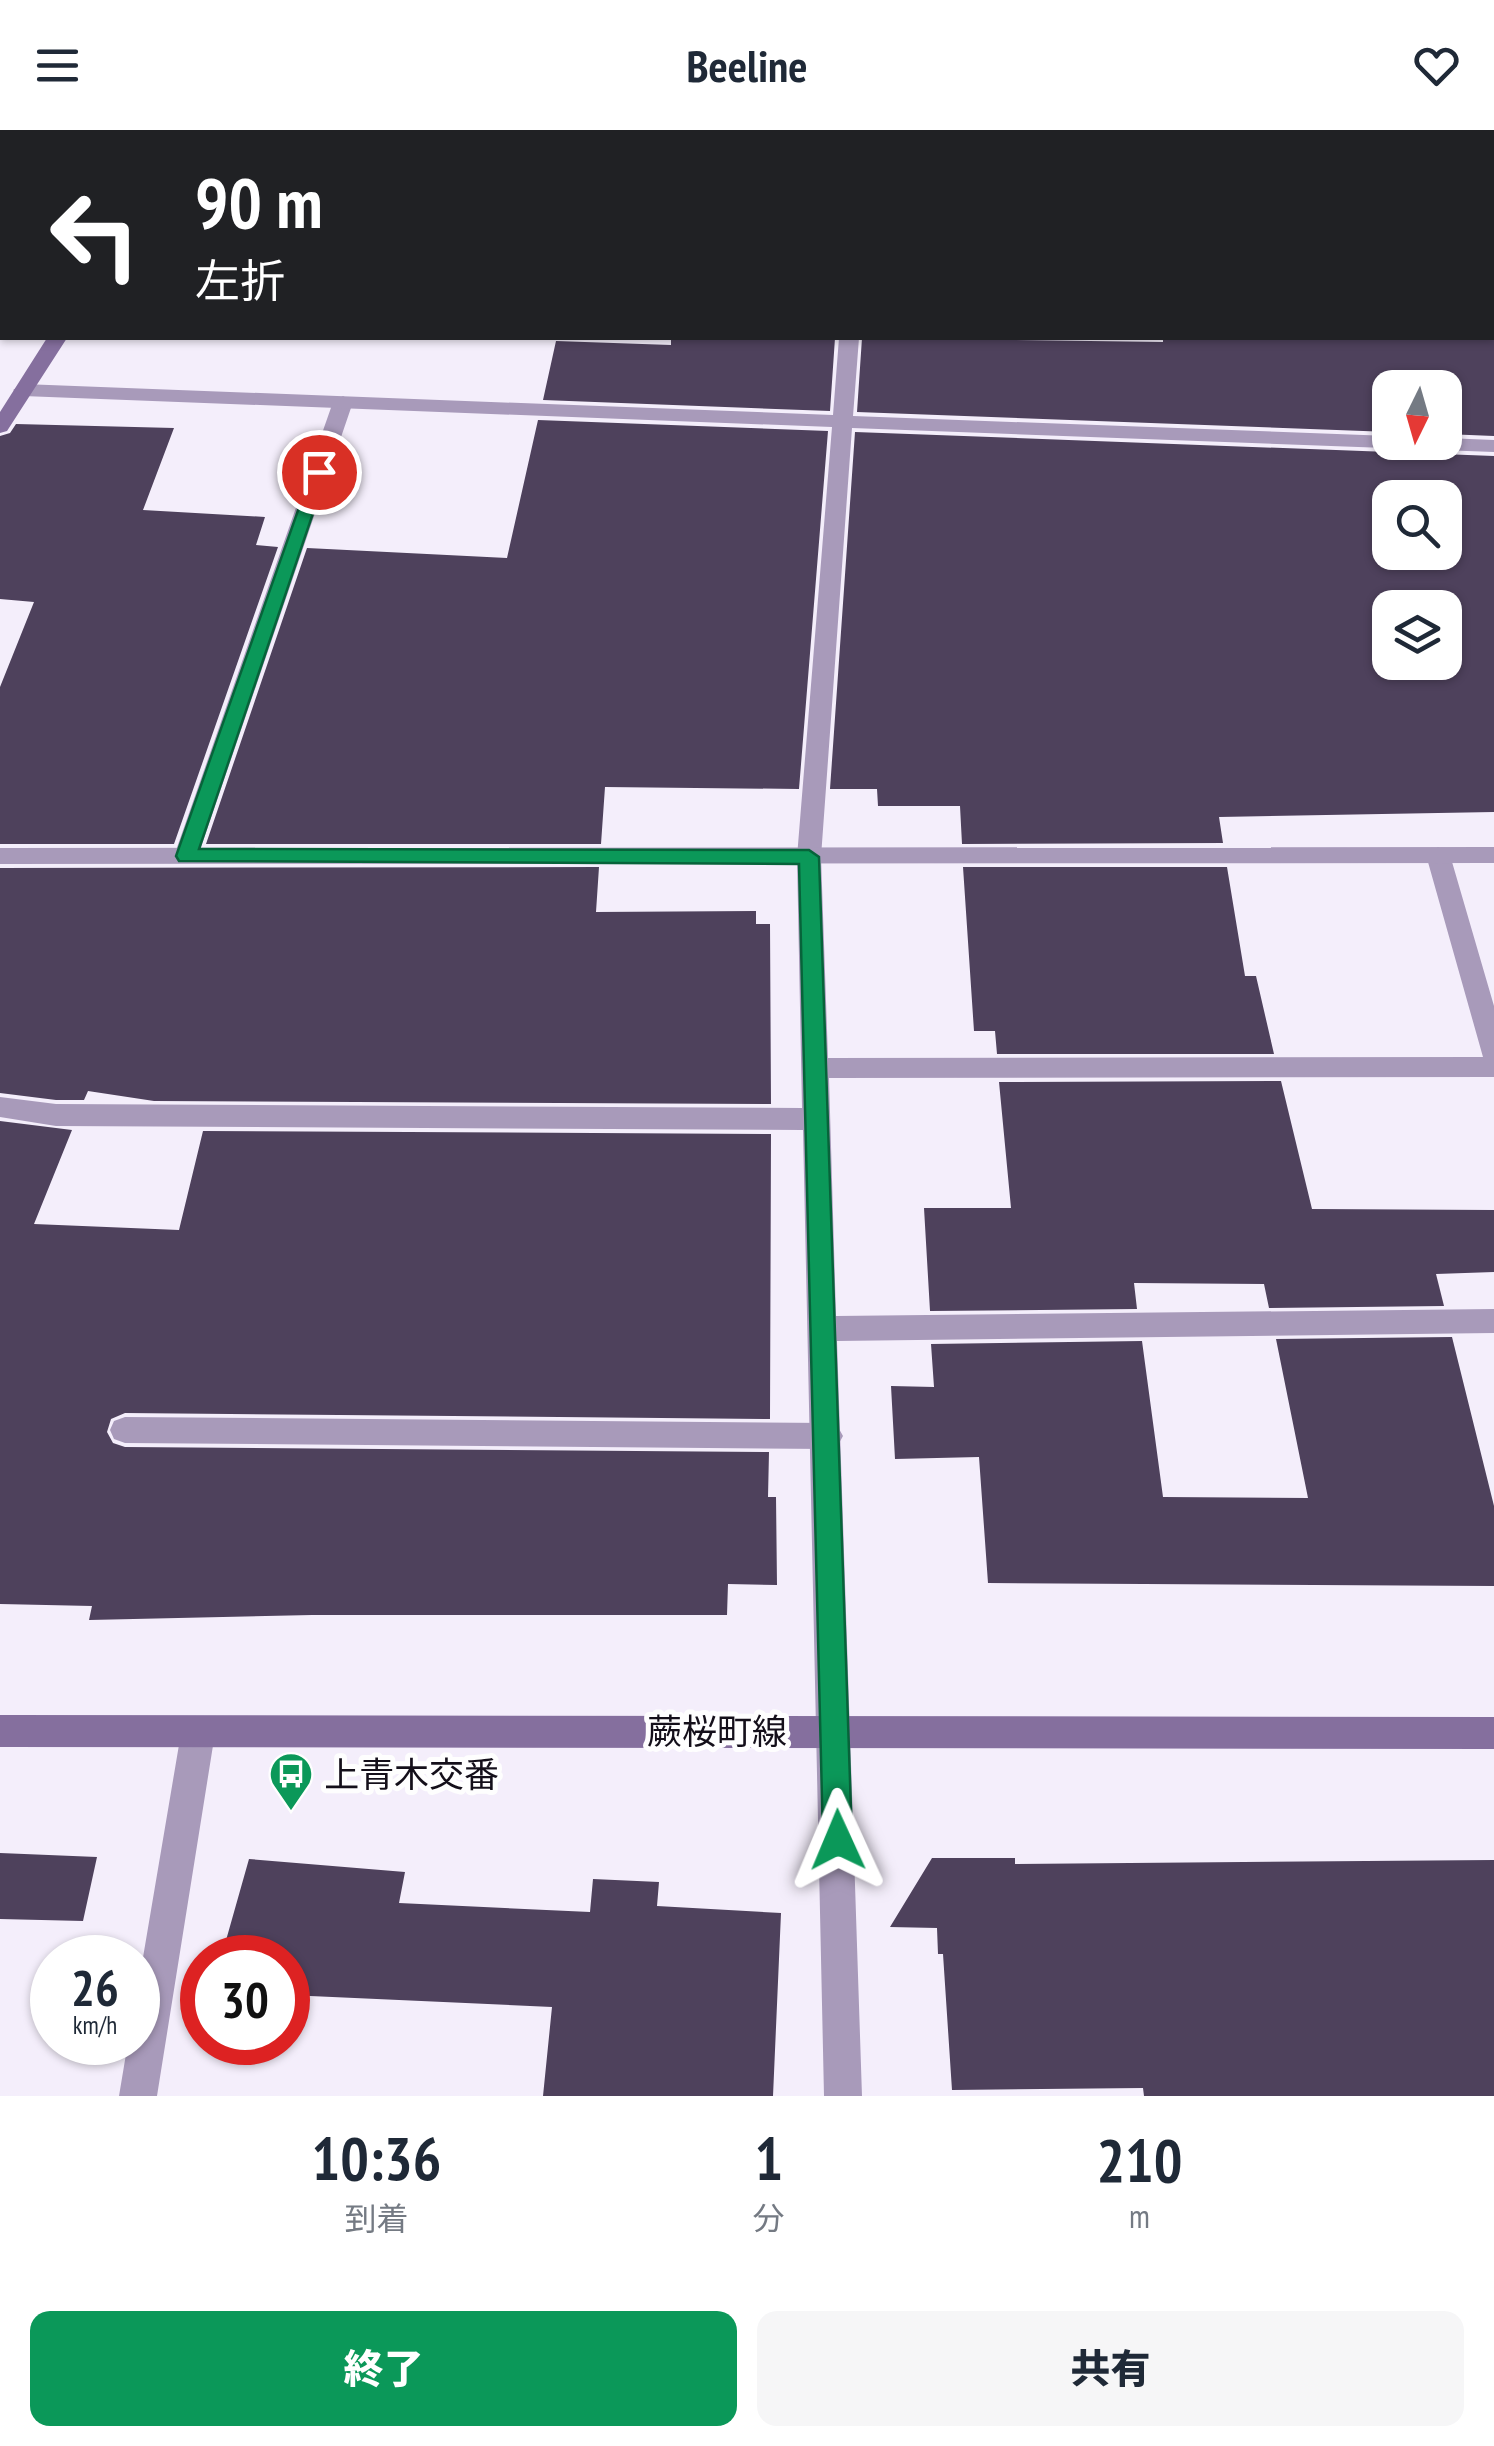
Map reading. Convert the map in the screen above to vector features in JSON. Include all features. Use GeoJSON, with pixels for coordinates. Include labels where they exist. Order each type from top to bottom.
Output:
{"type":"FeatureCollection","features":[{"type":"Feature","properties":{"kind":"main road"},"geometry":{"type":"LineString","coordinates":[[4,415],[56,340]]}},
{"type":"Feature","properties":{"kind":"main road","name":"蕨桜町線"},"geometry":{"type":"LineString","coordinates":[[0,1731],[1494,1733]]}},
{"type":"Feature","properties":{"kind":"street"},"geometry":{"type":"LineString","coordinates":[[843,2096],[836,1730],[809,857],[850,340]]}},
{"type":"Feature","properties":{"kind":"street"},"geometry":{"type":"LineString","coordinates":[[23,390],[1372,441]]}},
{"type":"Feature","properties":{"kind":"street"},"geometry":{"type":"LineString","coordinates":[[186,856],[343,402]]}},
{"type":"Feature","properties":{"kind":"street"},"geometry":{"type":"LineString","coordinates":[[1462,445],[1494,446]]}},
{"type":"Feature","properties":{"kind":"street"},"geometry":{"type":"LineString","coordinates":[[1438,855],[1494,1053]]}},
{"type":"Feature","properties":{"kind":"street"},"geometry":{"type":"LineString","coordinates":[[0,856],[1494,855]]}},
{"type":"Feature","properties":{"kind":"street"},"geometry":{"type":"LineString","coordinates":[[816,1068],[1494,1067]]}},
{"type":"Feature","properties":{"kind":"street"},"geometry":{"type":"LineString","coordinates":[[0,1106],[56,1115],[817,1118]]}},
{"type":"Feature","properties":{"kind":"street"},"geometry":{"type":"LineString","coordinates":[[823,1329],[1494,1322]]}},
{"type":"Feature","properties":{"kind":"street"},"geometry":{"type":"LineString","coordinates":[[125,1430],[827,1436]]}},
{"type":"Feature","properties":{"kind":"street"},"geometry":{"type":"LineString","coordinates":[[138,2096],[198,1733]]}},
{"type":"Feature","properties":{"kind":"building"},"geometry":{"type":"Polygon","coordinates":[[[671,340],[835,340],[830,411],[543,400],[556,341],[671,345],[671,340]]]}},
{"type":"Feature","properties":{"kind":"building"},"geometry":{"type":"Polygon","coordinates":[[[862,340],[1494,340],[1494,436],[1462,435],[1462,370],[1372,370],[1372,431],[857,412],[862,340]]]}},
{"type":"Feature","properties":{"kind":"building"},"geometry":{"type":"Polygon","coordinates":[[[538,420],[828,431],[799,789],[605,787],[601,844],[206,844],[307,548],[507,558],[538,420]]]}},
{"type":"Feature","properties":{"kind":"building"},"geometry":{"type":"Polygon","coordinates":[[[16,424],[174,428],[143,510],[265,517],[256,545],[278,547],[174,844],[0,844],[0,687],[34,602],[0,599],[0,436],[10,433],[16,424]]]}},
{"type":"Feature","properties":{"kind":"building"},"geometry":{"type":"Polygon","coordinates":[[[855,432],[1372,451],[1372,460],[1494,456],[1494,812],[1219,817],[1223,843],[962,844],[960,806],[878,806],[877,789],[830,789],[855,432]]]}},
{"type":"Feature","properties":{"kind":"building"},"geometry":{"type":"Polygon","coordinates":[[[599,867],[596,912],[756,911],[756,924],[770,924],[771,1104],[154,1101],[88,1091],[84,1100],[56,1100],[0,1093],[0,868],[599,867]]]}},
{"type":"Feature","properties":{"kind":"building"},"geometry":{"type":"Polygon","coordinates":[[[963,867],[1227,867],[1245,976],[1256,976],[1274,1054],[997,1054],[995,1031],[974,1031],[963,867]]]}},
{"type":"Feature","properties":{"kind":"building"},"geometry":{"type":"Polygon","coordinates":[[[1281,1081],[1312,1209],[1494,1210],[1494,1272],[1436,1274],[1444,1306],[1269,1308],[1264,1284],[1134,1283],[1137,1309],[930,1311],[924,1208],[1011,1208],[999,1082],[1281,1081]]]}},
{"type":"Feature","properties":{"kind":"building"},"geometry":{"type":"Polygon","coordinates":[[[0,1121],[72,1130],[34,1224],[179,1230],[203,1131],[771,1134],[770,1419],[125,1413],[111,1419],[107,1432],[113,1443],[125,1447],[769,1452],[768,1497],[776,1497],[777,1585],[728,1584],[727,1615],[312,1615],[89,1620],[92,1606],[0,1604],[0,1121]]]}},
{"type":"Feature","properties":{"kind":"building"},"geometry":{"type":"Polygon","coordinates":[[[1452,1337],[1494,1506],[1494,1586],[988,1583],[979,1457],[895,1459],[891,1386],[934,1387],[931,1344],[1142,1341],[1163,1497],[1308,1498],[1276,1339],[1452,1337]]]}},
{"type":"Feature","properties":{"kind":"building"},"geometry":{"type":"Polygon","coordinates":[[[0,1853],[97,1857],[83,1921],[0,1919],[0,1853]]]}},
{"type":"Feature","properties":{"kind":"building"},"geometry":{"type":"Polygon","coordinates":[[[932,1858],[1015,1858],[1015,1864],[1494,1860],[1494,2096],[1144,2096],[1143,2088],[952,2090],[943,1954],[938,1954],[937,1928],[890,1927],[932,1858]]]}},
{"type":"Feature","properties":{"kind":"building"},"geometry":{"type":"Polygon","coordinates":[[[249,1859],[405,1872],[399,1903],[590,1912],[593,1879],[659,1882],[657,1906],[781,1913],[773,2096],[543,2096],[552,2007],[310,1996],[310,1935],[228,1935],[249,1859]]]}},
{"type":"Feature","properties":{"kind":"place","name":"上青木交番"},"geometry":{"type":"Point","coordinates":[291,1812]}},
{"type":"Feature","properties":{"kind":"route"},"geometry":{"type":"LineString","coordinates":[[319,472],[186,856],[809,857],[838,1840]]}}]}
